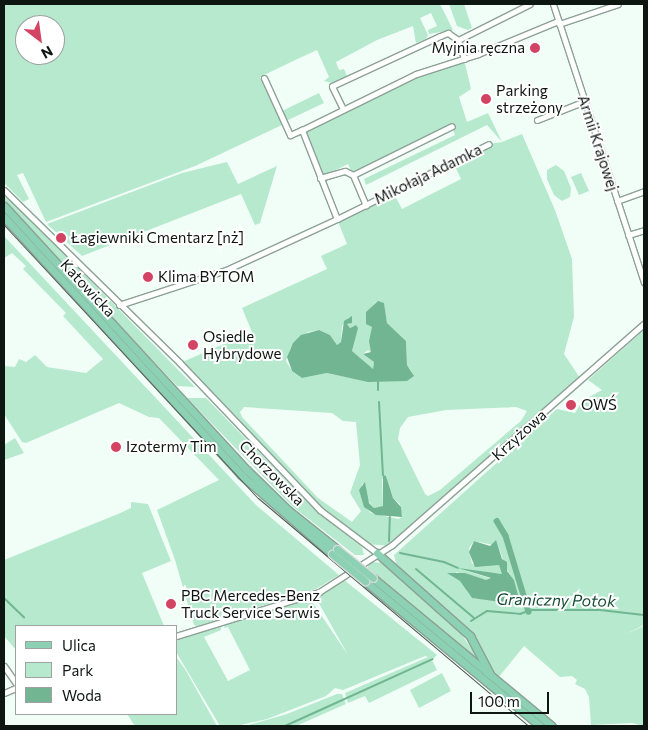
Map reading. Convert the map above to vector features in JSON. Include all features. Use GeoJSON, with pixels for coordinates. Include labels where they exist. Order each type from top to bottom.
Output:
{"type":"FeatureCollection","features":[{"type":"Feature","properties":{"kind":"main road","name":"Chorzowska"},"geometry":{"type":"LineString","coordinates":[[4,206],[192,410],[282,504],[335,552]]}},
{"type":"Feature","properties":{"kind":"main road","name":"Katowicka"},"geometry":{"type":"LineString","coordinates":[[4,217],[152,378]]}},
{"type":"Feature","properties":{"kind":"main road","name":"Chorzowska"},"geometry":{"type":"LineString","coordinates":[[152,378],[266,499],[369,580],[540,726]]}},
{"type":"Feature","properties":{"kind":"main road"},"geometry":{"type":"LineString","coordinates":[[377,553],[470,636],[491,676]]}},
{"type":"Feature","properties":{"kind":"main road","name":"Chorzowska"},"geometry":{"type":"LineString","coordinates":[[369,580],[552,726]]}},
{"type":"Feature","properties":{"kind":"street"},"geometry":{"type":"LineString","coordinates":[[458,40],[530,4]]}},
{"type":"Feature","properties":{"kind":"street","name":"Armii Krajowej"},"geometry":{"type":"LineString","coordinates":[[553,4],[644,283]]}},
{"type":"Feature","properties":{"kind":"street"},"geometry":{"type":"LineString","coordinates":[[264,78],[290,135],[416,74],[464,59],[559,23],[618,4]]}},
{"type":"Feature","properties":{"kind":"street"},"geometry":{"type":"LineString","coordinates":[[344,109],[332,86],[440,36],[448,33],[458,40],[464,59]]}},
{"type":"Feature","properties":{"kind":"street"},"geometry":{"type":"LineString","coordinates":[[537,120],[584,101]]}},
{"type":"Feature","properties":{"kind":"street"},"geometry":{"type":"LineString","coordinates":[[320,178],[345,171],[353,175],[452,126]]}},
{"type":"Feature","properties":{"kind":"street"},"geometry":{"type":"LineString","coordinates":[[302,130],[337,219]]}},
{"type":"Feature","properties":{"kind":"street","name":"Mikołaja Adamka"},"geometry":{"type":"LineString","coordinates":[[119,305],[226,270],[337,219],[489,144]]}},
{"type":"Feature","properties":{"kind":"street","name":"Mikołaja Adamka"},"geometry":{"type":"LineString","coordinates":[[353,175],[366,205]]}},
{"type":"Feature","properties":{"kind":"street","name":"Chorzowska"},"geometry":{"type":"LineString","coordinates":[[4,190],[320,510],[377,553]]}},
{"type":"Feature","properties":{"kind":"street"},"geometry":{"type":"LineString","coordinates":[[617,201],[644,192]]}},
{"type":"Feature","properties":{"kind":"street"},"geometry":{"type":"LineString","coordinates":[[628,235],[644,230]]}},
{"type":"Feature","properties":{"kind":"street","name":"Krzyżowa"},"geometry":{"type":"LineString","coordinates":[[377,553],[392,545],[644,324]]}},
{"type":"Feature","properties":{"kind":"street"},"geometry":{"type":"LineString","coordinates":[[178,635],[319,592],[377,553]]}},
{"type":"Feature","properties":{"kind":"street"},"geometry":{"type":"LineString","coordinates":[[4,666],[15,682]]}},
{"type":"Feature","properties":{"kind":"green space"},"geometry":{"type":"Polygon","coordinates":[[[4,4],[440,4],[453,30],[429,34],[428,30],[437,26],[431,13],[420,18],[428,35],[426,39],[416,43],[413,26],[377,40],[336,62],[339,70],[344,69],[347,76],[332,83],[324,81],[329,77],[317,50],[260,77],[284,124],[195,166],[46,222],[23,173],[17,175],[29,199],[23,202],[4,183],[4,4]]]}},
{"type":"Feature","properties":{"kind":"green space"},"geometry":{"type":"Polygon","coordinates":[[[449,4],[464,4],[472,28],[468,30],[457,26],[449,4]]]}},
{"type":"Feature","properties":{"kind":"green space"},"geometry":{"type":"Polygon","coordinates":[[[464,59],[471,89],[459,97],[467,122],[488,113],[502,142],[487,125],[366,185],[364,179],[455,135],[452,127],[353,175],[348,164],[320,178],[302,130],[416,74],[464,59]]]}},
{"type":"Feature","properties":{"kind":"green space"},"geometry":{"type":"Polygon","coordinates":[[[319,93],[324,103],[286,121],[282,111],[319,93]]]}},
{"type":"Feature","properties":{"kind":"green space"},"geometry":{"type":"Polygon","coordinates":[[[522,134],[555,210],[572,259],[574,317],[564,354],[580,378],[391,546],[367,544],[321,510],[180,363],[252,332],[242,308],[327,269],[321,256],[347,244],[337,219],[393,192],[402,209],[461,179],[453,162],[489,144],[502,142],[522,134]],[[376,302],[366,314],[372,326],[371,353],[368,350],[363,354],[374,362],[373,370],[352,351],[357,328],[356,325],[350,328],[347,324],[351,323],[349,317],[342,326],[341,342],[337,345],[330,335],[319,330],[308,332],[291,347],[286,361],[292,371],[302,378],[327,373],[361,380],[402,381],[412,372],[407,365],[406,341],[387,323],[384,305],[376,302]],[[244,407],[240,412],[242,417],[318,498],[352,522],[361,511],[350,493],[360,465],[356,422],[343,421],[332,413],[244,407]],[[516,407],[446,410],[408,417],[400,428],[398,439],[425,494],[428,496],[440,490],[521,421],[527,411],[516,407]],[[386,476],[382,479],[383,506],[374,508],[366,498],[366,485],[362,484],[367,509],[371,513],[398,519],[402,517],[400,504],[393,498],[386,476]]]}},
{"type":"Feature","properties":{"kind":"green space"},"geometry":{"type":"Polygon","coordinates":[[[227,162],[238,184],[277,166],[260,223],[255,225],[241,194],[82,256],[47,224],[182,173],[227,162]]]}},
{"type":"Feature","properties":{"kind":"green space"},"geometry":{"type":"Polygon","coordinates":[[[556,165],[564,171],[571,188],[570,197],[562,201],[554,195],[547,179],[547,170],[556,165]]]}},
{"type":"Feature","properties":{"kind":"green space"},"geometry":{"type":"Polygon","coordinates":[[[581,173],[589,191],[579,195],[571,177],[581,173]]]}},
{"type":"Feature","properties":{"kind":"green space"},"geometry":{"type":"Polygon","coordinates":[[[4,196],[21,210],[195,387],[177,386],[34,235],[4,201],[4,196]]]}},
{"type":"Feature","properties":{"kind":"green space"},"geometry":{"type":"Polygon","coordinates":[[[5,237],[256,505],[339,575],[316,589],[197,626],[194,625],[175,560],[157,510],[219,480],[159,418],[149,417],[119,403],[26,443],[22,442],[4,414],[4,366],[15,367],[19,359],[26,362],[35,355],[47,367],[86,373],[103,359],[63,316],[66,313],[23,269],[26,266],[12,253],[4,258],[5,237]]]}},
{"type":"Feature","properties":{"kind":"green space"},"geometry":{"type":"Polygon","coordinates":[[[644,330],[644,625],[626,634],[644,626],[644,726],[632,723],[591,725],[589,697],[585,689],[575,684],[577,680],[572,676],[560,677],[524,646],[498,678],[471,631],[397,567],[394,555],[557,409],[575,413],[582,401],[602,390],[588,380],[644,330]],[[474,541],[469,548],[472,564],[499,565],[503,574],[467,571],[492,579],[486,580],[456,572],[472,598],[518,602],[514,580],[507,570],[498,546],[474,541]]]}},
{"type":"Feature","properties":{"kind":"green space"},"geometry":{"type":"Polygon","coordinates":[[[187,398],[206,398],[317,512],[362,547],[364,555],[355,555],[293,507],[187,398]]]}},
{"type":"Feature","properties":{"kind":"green space"},"geometry":{"type":"Polygon","coordinates":[[[15,438],[24,453],[4,460],[4,445],[15,438]]]}},
{"type":"Feature","properties":{"kind":"green space"},"geometry":{"type":"Polygon","coordinates":[[[131,502],[148,504],[171,561],[142,573],[164,625],[15,625],[15,649],[4,636],[4,560],[131,508],[131,502]]]}},
{"type":"Feature","properties":{"kind":"green space"},"geometry":{"type":"Polygon","coordinates":[[[370,562],[383,563],[459,631],[482,663],[367,569],[370,562]]]}},
{"type":"Feature","properties":{"kind":"green space"},"geometry":{"type":"Polygon","coordinates":[[[343,579],[437,655],[432,660],[437,670],[369,703],[365,696],[348,703],[345,693],[428,657],[425,656],[343,690],[335,688],[326,696],[267,719],[236,726],[220,726],[178,655],[178,638],[221,625],[221,630],[204,637],[228,681],[250,670],[228,627],[224,628],[226,623],[309,597],[348,655],[316,598],[343,579]]]}},
{"type":"Feature","properties":{"kind":"green space"},"geometry":{"type":"Polygon","coordinates":[[[178,660],[217,726],[135,726],[128,715],[178,715],[178,660]]]}},
{"type":"Feature","properties":{"kind":"green space"},"geometry":{"type":"Polygon","coordinates":[[[442,673],[451,691],[419,708],[410,690],[442,673]]]}},
{"type":"Feature","properties":{"kind":"green space"},"geometry":{"type":"Polygon","coordinates":[[[337,694],[342,694],[346,704],[296,726],[245,726],[287,714],[337,694]]]}},
{"type":"Feature","properties":{"kind":"water"},"geometry":{"type":"Polygon","coordinates":[[[378,301],[384,303],[387,323],[406,341],[407,365],[414,376],[407,381],[368,382],[327,373],[302,378],[292,371],[287,357],[293,343],[301,335],[319,330],[330,335],[337,345],[341,342],[344,321],[352,316],[352,323],[347,324],[350,328],[356,325],[358,328],[352,351],[373,369],[374,362],[363,354],[371,352],[369,341],[372,327],[366,324],[366,312],[378,301]]]}},
{"type":"Feature","properties":{"kind":"water"},"geometry":{"type":"Polygon","coordinates":[[[383,475],[386,476],[393,498],[401,507],[402,517],[376,515],[364,507],[359,490],[365,482],[369,503],[374,508],[383,506],[383,475]]]}},
{"type":"Feature","properties":{"kind":"water"},"geometry":{"type":"Polygon","coordinates":[[[496,540],[502,559],[507,562],[507,571],[514,580],[519,599],[515,604],[472,598],[460,581],[447,573],[465,573],[486,580],[491,578],[458,568],[502,574],[499,565],[475,567],[469,552],[474,541],[490,546],[496,540]]]}},
{"type":"Feature","properties":{"kind":"waterway"},"geometry":{"type":"LineString","coordinates":[[378,381],[378,390]]}},
{"type":"Feature","properties":{"kind":"waterway"},"geometry":{"type":"LineString","coordinates":[[379,402],[383,475]]}},
{"type":"Feature","properties":{"kind":"waterway"},"geometry":{"type":"LineString","coordinates":[[389,541],[390,517]]}},
{"type":"Feature","properties":{"kind":"waterway"},"geometry":{"type":"LineString","coordinates":[[497,521],[506,536],[529,612]]}},
{"type":"Feature","properties":{"kind":"waterway"},"geometry":{"type":"LineString","coordinates":[[400,553],[444,562],[458,568]]}},
{"type":"Feature","properties":{"kind":"waterway"},"geometry":{"type":"LineString","coordinates":[[416,569],[474,618]]}},
{"type":"Feature","properties":{"kind":"waterway"},"geometry":{"type":"LineString","coordinates":[[4,598],[24,617]]}},
{"type":"Feature","properties":{"kind":"waterway","name":"Graniczny Potok"},"geometry":{"type":"LineString","coordinates":[[471,621],[487,611],[520,614],[531,610],[600,610],[644,615]]}},
{"type":"Feature","properties":{"kind":"waterway","name":"Graniczny Potok"},"geometry":{"type":"LineString","coordinates":[[285,726],[433,659]]}},
{"type":"Feature","properties":{"kind":"tram line"},"geometry":{"type":"LineString","coordinates":[[4,225],[258,498],[529,726]]}},
{"type":"Feature","properties":{"kind":"place","name":"Myjnia ręczna"},"geometry":{"type":"Point","coordinates":[535,48]}},
{"type":"Feature","properties":{"kind":"place","name":"Parking strzeżony"},"geometry":{"type":"Point","coordinates":[486,99]}},
{"type":"Feature","properties":{"kind":"place","name":"Łagiewniki Cmentarz [nż]"},"geometry":{"type":"Point","coordinates":[61,238]}},
{"type":"Feature","properties":{"kind":"place","name":"Klima BYTOM"},"geometry":{"type":"Point","coordinates":[148,277]}},
{"type":"Feature","properties":{"kind":"place","name":"Osiedle Hybrydowe"},"geometry":{"type":"Point","coordinates":[193,345]}},
{"type":"Feature","properties":{"kind":"place","name":"OWŚ"},"geometry":{"type":"Point","coordinates":[571,405]}},
{"type":"Feature","properties":{"kind":"place","name":"Izotermy Tim"},"geometry":{"type":"Point","coordinates":[116,447]}},
{"type":"Feature","properties":{"kind":"place","name":"PBC Mercedes-Benz Truck Service Serwis"},"geometry":{"type":"Point","coordinates":[171,604]}}]}
